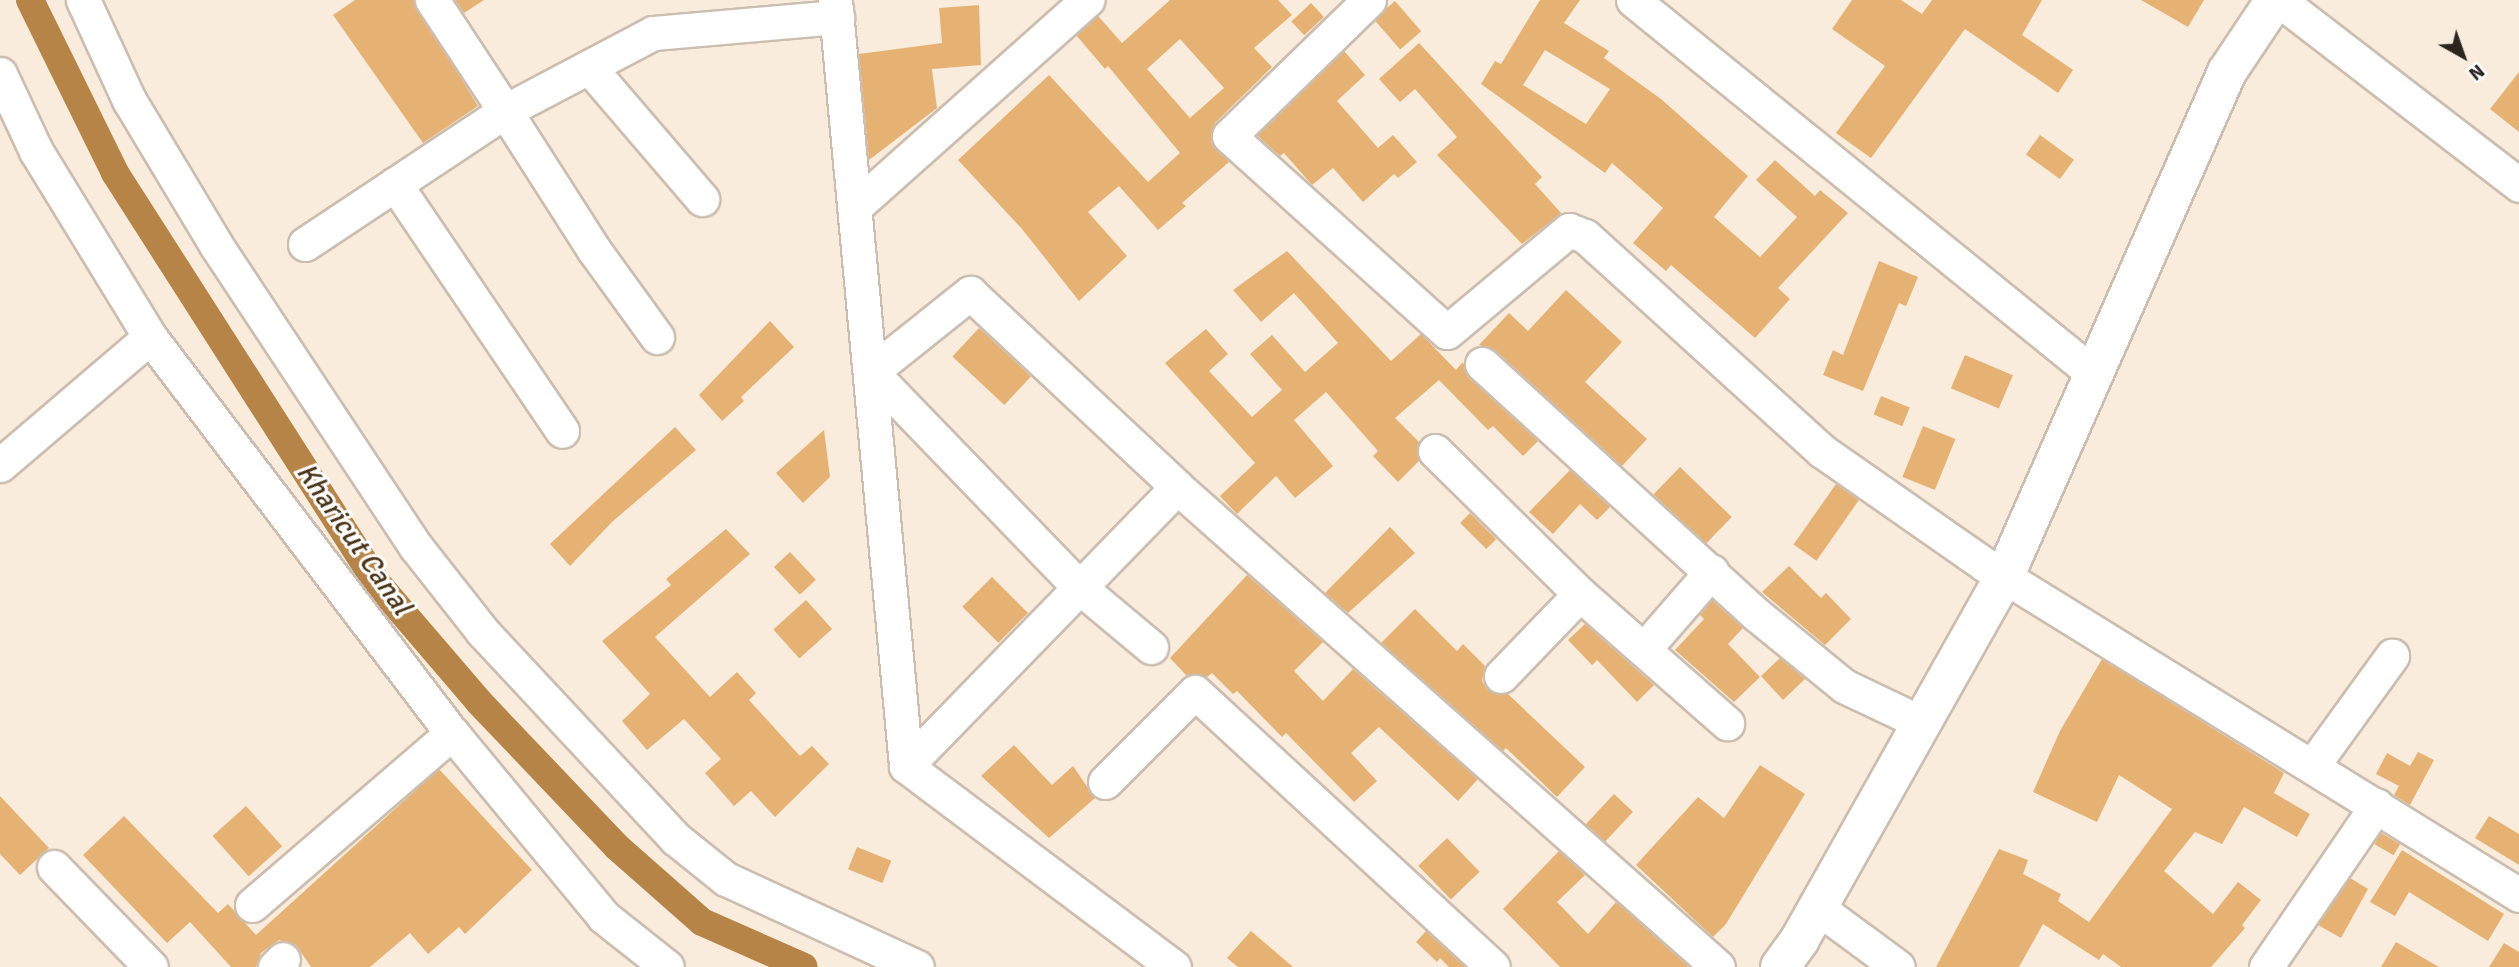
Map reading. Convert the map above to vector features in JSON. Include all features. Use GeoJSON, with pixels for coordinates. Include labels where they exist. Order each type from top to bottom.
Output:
{"type":"FeatureCollection","features":[{"type":"Feature","properties":{"kind":"main road"},"geometry":{"type":"LineString","coordinates":[[2085,368],[2208,62],[2248,0]]}},
{"type":"Feature","properties":{"kind":"main road"},"geometry":{"type":"LineString","coordinates":[[1780,967],[1818,908],[1995,568],[2085,368],[2227,72],[2277,0]]}},
{"type":"Feature","properties":{"kind":"main road"},"geometry":{"type":"LineString","coordinates":[[1755,967],[1783,928],[1902,714],[1995,568]]}},
{"type":"Feature","properties":{"kind":"street"},"geometry":{"type":"LineString","coordinates":[[83,0],[129,100],[216,245],[416,547],[482,631],[676,839],[726,879],[917,967]]}},
{"type":"Feature","properties":{"kind":"street"},"geometry":{"type":"LineString","coordinates":[[432,0],[594,250],[657,337]]}},
{"type":"Feature","properties":{"kind":"street"},"geometry":{"type":"LineString","coordinates":[[856,206],[1087,0]]}},
{"type":"Feature","properties":{"kind":"street"},"geometry":{"type":"LineString","coordinates":[[1369,0],[1229,136],[1266,173],[1447,332],[1569,230],[1585,236],[1822,451],[1995,568],[2519,895]]}},
{"type":"Feature","properties":{"kind":"street"},"geometry":{"type":"LineString","coordinates":[[1633,0],[2085,368]]}},
{"type":"Feature","properties":{"kind":"street"},"geometry":{"type":"LineString","coordinates":[[2277,0],[2519,185]]}},
{"type":"Feature","properties":{"kind":"street"},"geometry":{"type":"LineString","coordinates":[[305,244],[505,111],[653,33],[836,8],[906,766],[1174,967]]}},
{"type":"Feature","properties":{"kind":"street"},"geometry":{"type":"LineString","coordinates":[[589,67],[702,199]]}},
{"type":"Feature","properties":{"kind":"street"},"geometry":{"type":"LineString","coordinates":[[4,94],[150,337],[452,733],[604,917],[654,962]]}},
{"type":"Feature","properties":{"kind":"street"},"geometry":{"type":"LineString","coordinates":[[0,140],[36,151]]}},
{"type":"Feature","properties":{"kind":"street"},"geometry":{"type":"LineString","coordinates":[[395,184],[562,431]]}},
{"type":"Feature","properties":{"kind":"street"},"geometry":{"type":"LineString","coordinates":[[871,372],[970,293],[1177,487],[1718,967]]}},
{"type":"Feature","properties":{"kind":"street"},"geometry":{"type":"LineString","coordinates":[[0,465],[150,337]]}},
{"type":"Feature","properties":{"kind":"street"},"geometry":{"type":"LineString","coordinates":[[1482,364],[1712,570],[1757,615],[1844,686],[1902,714]]}},
{"type":"Feature","properties":{"kind":"street"},"geometry":{"type":"LineString","coordinates":[[871,372],[1078,586],[1151,647]]}},
{"type":"Feature","properties":{"kind":"street"},"geometry":{"type":"LineString","coordinates":[[1435,451],[1580,594],[1727,723]]}},
{"type":"Feature","properties":{"kind":"street"},"geometry":{"type":"LineString","coordinates":[[906,766],[1177,487]]}},
{"type":"Feature","properties":{"kind":"street"},"geometry":{"type":"LineString","coordinates":[[1644,649],[1712,570]]}},
{"type":"Feature","properties":{"kind":"street"},"geometry":{"type":"LineString","coordinates":[[1501,676],[1580,594]]}},
{"type":"Feature","properties":{"kind":"street"},"geometry":{"type":"LineString","coordinates":[[2312,765],[2392,656]]}},
{"type":"Feature","properties":{"kind":"street"},"geometry":{"type":"LineString","coordinates":[[1105,782],[1195,692],[1493,967]]}},
{"type":"Feature","properties":{"kind":"street"},"geometry":{"type":"LineString","coordinates":[[252,905],[452,733]]}},
{"type":"Feature","properties":{"kind":"street"},"geometry":{"type":"LineString","coordinates":[[2266,967],[2376,805]]}},
{"type":"Feature","properties":{"kind":"street"},"geometry":{"type":"LineString","coordinates":[[54,867],[151,967]]}},
{"type":"Feature","properties":{"kind":"street"},"geometry":{"type":"LineString","coordinates":[[1818,908],[1898,967]]}},
{"type":"Feature","properties":{"kind":"building"},"geometry":{"type":"Polygon","coordinates":[[[355,0],[413,0],[478,106],[423,143],[333,15],[355,0]]]}},
{"type":"Feature","properties":{"kind":"building"},"geometry":{"type":"Polygon","coordinates":[[[455,0],[484,0],[464,13],[455,0]]]}},
{"type":"Feature","properties":{"kind":"building"},"geometry":{"type":"Polygon","coordinates":[[[1170,0],[1278,0],[1292,15],[1254,48],[1272,67],[1215,123],[1211,142],[1229,162],[1182,203],[1186,206],[1158,230],[1119,186],[1088,212],[1127,256],[1079,301],[1022,229],[958,160],[1049,75],[1148,182],[1180,153],[1108,66],[1105,69],[1076,35],[1098,16],[1122,43],[1170,0]],[[1180,39],[1147,69],[1190,118],[1224,88],[1180,39]]]}},
{"type":"Feature","properties":{"kind":"building"},"geometry":{"type":"Polygon","coordinates":[[[1540,0],[1580,0],[1564,23],[1609,51],[1604,58],[1661,99],[1748,176],[1714,217],[1760,257],[1797,217],[1756,180],[1775,160],[1815,196],[1820,190],[1848,213],[1778,288],[1790,299],[1755,338],[1671,265],[1666,271],[1633,243],[1663,208],[1612,163],[1605,173],[1481,84],[1495,61],[1501,64],[1540,0]],[[1545,50],[1523,85],[1586,124],[1610,89],[1545,50]]]}},
{"type":"Feature","properties":{"kind":"building"},"geometry":{"type":"Polygon","coordinates":[[[1852,0],[1901,0],[1922,14],[1932,0],[2042,0],[2022,35],[2073,70],[2058,93],[1965,29],[1871,158],[1836,133],[1885,66],[1832,29],[1852,0]]]}},
{"type":"Feature","properties":{"kind":"building"},"geometry":{"type":"Polygon","coordinates":[[[2141,0],[2204,0],[2188,27],[2141,0]]]}},
{"type":"Feature","properties":{"kind":"building"},"geometry":{"type":"Polygon","coordinates":[[[1395,1],[1421,31],[1400,50],[1374,19],[1395,1]]]}},
{"type":"Feature","properties":{"kind":"building"},"geometry":{"type":"Polygon","coordinates":[[[1311,3],[1324,17],[1304,35],[1291,21],[1311,3]]]}},
{"type":"Feature","properties":{"kind":"building"},"geometry":{"type":"Polygon","coordinates":[[[979,5],[981,65],[932,69],[937,108],[869,160],[859,54],[942,43],[939,8],[979,5]]]}},
{"type":"Feature","properties":{"kind":"building"},"geometry":{"type":"Polygon","coordinates":[[[1419,43],[1542,177],[1535,184],[1561,213],[1522,244],[1437,155],[1457,137],[1415,89],[1400,102],[1379,79],[1419,43]]]}},
{"type":"Feature","properties":{"kind":"building"},"geometry":{"type":"Polygon","coordinates":[[[1344,51],[1365,75],[1337,101],[1378,148],[1393,135],[1417,162],[1398,178],[1394,174],[1363,202],[1333,168],[1312,185],[1284,153],[1280,156],[1257,135],[1344,51]]]}},
{"type":"Feature","properties":{"kind":"building"},"geometry":{"type":"Polygon","coordinates":[[[2519,72],[2519,132],[2490,109],[2519,72]]]}},
{"type":"Feature","properties":{"kind":"building"},"geometry":{"type":"Polygon","coordinates":[[[2040,135],[2074,160],[2060,179],[2026,154],[2040,135]]]}},
{"type":"Feature","properties":{"kind":"building"},"geometry":{"type":"Polygon","coordinates":[[[1287,251],[1391,361],[1421,334],[1456,370],[1463,362],[1469,378],[1538,441],[1523,456],[1493,426],[1488,430],[1439,380],[1395,418],[1419,442],[1419,461],[1398,482],[1373,456],[1378,451],[1326,392],[1294,420],[1333,466],[1295,498],[1276,476],[1237,514],[1220,496],[1255,463],[1165,363],[1206,329],[1228,354],[1209,371],[1252,417],[1282,390],[1250,354],[1272,335],[1305,372],[1338,343],[1294,293],[1261,322],[1233,290],[1287,251]]]}},
{"type":"Feature","properties":{"kind":"building"},"geometry":{"type":"Polygon","coordinates":[[[1879,261],[1918,277],[1906,306],[1899,303],[1863,391],[1823,375],[1833,350],[1843,355],[1879,261]]]}},
{"type":"Feature","properties":{"kind":"building"},"geometry":{"type":"Polygon","coordinates":[[[1566,290],[1622,342],[1585,382],[1647,439],[1622,466],[1495,350],[1479,345],[1509,313],[1528,331],[1566,290]]]}},
{"type":"Feature","properties":{"kind":"building"},"geometry":{"type":"Polygon","coordinates":[[[770,321],[794,347],[741,397],[744,401],[722,421],[699,395],[770,321]]]}},
{"type":"Feature","properties":{"kind":"building"},"geometry":{"type":"Polygon","coordinates":[[[979,328],[1031,376],[1004,405],[952,357],[979,328]]]}},
{"type":"Feature","properties":{"kind":"building"},"geometry":{"type":"Polygon","coordinates":[[[1965,355],[2013,375],[1999,408],[1951,388],[1965,355]]]}},
{"type":"Feature","properties":{"kind":"building"},"geometry":{"type":"Polygon","coordinates":[[[1881,396],[1910,408],[1902,426],[1874,415],[1881,396]]]}},
{"type":"Feature","properties":{"kind":"building"},"geometry":{"type":"Polygon","coordinates":[[[1923,426],[1955,439],[1935,490],[1902,477],[1923,426]]]}},
{"type":"Feature","properties":{"kind":"building"},"geometry":{"type":"Polygon","coordinates":[[[675,427],[696,450],[612,522],[570,566],[550,544],[675,427]]]}},
{"type":"Feature","properties":{"kind":"building"},"geometry":{"type":"Polygon","coordinates":[[[824,430],[830,477],[803,503],[776,473],[824,430]]]}},
{"type":"Feature","properties":{"kind":"building"},"geometry":{"type":"Polygon","coordinates":[[[1680,467],[1732,517],[1705,544],[1654,494],[1680,467]]]}},
{"type":"Feature","properties":{"kind":"building"},"geometry":{"type":"Polygon","coordinates":[[[1570,470],[1610,507],[1597,520],[1580,504],[1553,534],[1529,512],[1570,470]]]}},
{"type":"Feature","properties":{"kind":"building"},"geometry":{"type":"Polygon","coordinates":[[[1836,484],[1859,500],[1816,561],[1794,545],[1836,484]]]}},
{"type":"Feature","properties":{"kind":"building"},"geometry":{"type":"Polygon","coordinates":[[[1470,513],[1496,539],[1486,549],[1460,523],[1470,513]]]}},
{"type":"Feature","properties":{"kind":"building"},"geometry":{"type":"Polygon","coordinates":[[[1390,527],[1415,553],[1348,613],[1325,593],[1390,527]]]}},
{"type":"Feature","properties":{"kind":"building"},"geometry":{"type":"Polygon","coordinates":[[[726,529],[750,554],[655,637],[710,697],[737,672],[756,693],[749,700],[800,756],[812,746],[829,764],[775,817],[751,791],[734,806],[705,773],[721,759],[684,719],[647,750],[622,721],[650,694],[602,641],[671,585],[666,579],[726,529]]]}},
{"type":"Feature","properties":{"kind":"building"},"geometry":{"type":"Polygon","coordinates":[[[790,552],[816,580],[800,595],[774,567],[790,552]]]}},
{"type":"Feature","properties":{"kind":"building"},"geometry":{"type":"Polygon","coordinates":[[[1789,566],[1821,598],[1826,593],[1851,619],[1825,645],[1762,592],[1789,566]]]}},
{"type":"Feature","properties":{"kind":"building"},"geometry":{"type":"Polygon","coordinates":[[[1247,575],[1323,642],[1294,671],[1323,701],[1353,669],[1478,779],[1458,801],[1379,727],[1351,753],[1377,781],[1354,802],[1286,733],[1282,737],[1237,691],[1233,694],[1212,673],[1207,677],[1186,675],[1170,658],[1247,575]]]}},
{"type":"Feature","properties":{"kind":"building"},"geometry":{"type":"Polygon","coordinates":[[[992,577],[1028,613],[998,643],[962,607],[992,577]]]}},
{"type":"Feature","properties":{"kind":"building"},"geometry":{"type":"Polygon","coordinates":[[[806,600],[832,629],[799,658],[773,629],[806,600]]]}},
{"type":"Feature","properties":{"kind":"building"},"geometry":{"type":"Polygon","coordinates":[[[1712,600],[1743,628],[1728,644],[1760,677],[1734,702],[1675,650],[1704,619],[1700,615],[1712,600]]]}},
{"type":"Feature","properties":{"kind":"building"},"geometry":{"type":"Polygon","coordinates":[[[1415,609],[1457,651],[1463,644],[1485,666],[1482,681],[1488,690],[1508,694],[1585,767],[1557,797],[1506,748],[1503,751],[1381,643],[1415,609]]]}},
{"type":"Feature","properties":{"kind":"building"},"geometry":{"type":"Polygon","coordinates":[[[1585,624],[1654,685],[1637,702],[1597,660],[1592,665],[1568,640],[1585,624]]]}},
{"type":"Feature","properties":{"kind":"building"},"geometry":{"type":"Polygon","coordinates":[[[1780,658],[1805,679],[1783,700],[1761,676],[1780,658]]]}},
{"type":"Feature","properties":{"kind":"building"},"geometry":{"type":"Polygon","coordinates":[[[2102,659],[2284,773],[2274,793],[2310,814],[2297,837],[2244,807],[2222,844],[2195,832],[2164,871],[2213,914],[2238,882],[2261,900],[2242,925],[2245,928],[2211,967],[2121,967],[2103,954],[2099,960],[2043,924],[2019,967],[1936,967],[1999,849],[2028,860],[2023,874],[2061,894],[2058,901],[2089,922],[2172,809],[2119,775],[2097,822],[2033,792],[2060,731],[2102,659]]]}},
{"type":"Feature","properties":{"kind":"building"},"geometry":{"type":"Polygon","coordinates":[[[1014,745],[1052,785],[1073,766],[1095,798],[1049,838],[981,776],[1014,745]]]}},
{"type":"Feature","properties":{"kind":"building"},"geometry":{"type":"Polygon","coordinates":[[[2418,752],[2434,760],[2410,805],[2394,795],[2399,786],[2376,774],[2387,753],[2410,766],[2418,752]]]}},
{"type":"Feature","properties":{"kind":"building"},"geometry":{"type":"Polygon","coordinates":[[[1760,765],[1805,794],[1726,924],[1713,937],[1636,865],[1698,797],[1724,818],[1760,765]]]}},
{"type":"Feature","properties":{"kind":"building"},"geometry":{"type":"Polygon","coordinates":[[[439,769],[532,870],[465,934],[459,927],[428,954],[410,933],[370,967],[311,967],[296,945],[279,940],[261,953],[256,967],[231,967],[190,922],[167,943],[83,855],[124,816],[218,913],[228,904],[256,935],[439,769]]]}},
{"type":"Feature","properties":{"kind":"building"},"geometry":{"type":"Polygon","coordinates":[[[1614,794],[1633,812],[1604,842],[1585,825],[1614,794]]]}},
{"type":"Feature","properties":{"kind":"building"},"geometry":{"type":"Polygon","coordinates":[[[0,796],[49,848],[20,875],[0,854],[0,796]]]}},
{"type":"Feature","properties":{"kind":"building"},"geometry":{"type":"Polygon","coordinates":[[[246,806],[282,846],[249,876],[213,836],[246,806]]]}},
{"type":"Feature","properties":{"kind":"building"},"geometry":{"type":"Polygon","coordinates":[[[2489,816],[2519,834],[2519,865],[2475,838],[2489,816]]]}},
{"type":"Feature","properties":{"kind":"building"},"geometry":{"type":"Polygon","coordinates":[[[2381,833],[2400,844],[2394,855],[2374,844],[2381,833]]]}},
{"type":"Feature","properties":{"kind":"building"},"geometry":{"type":"Polygon","coordinates":[[[1447,838],[1480,872],[1451,900],[1418,866],[1447,838]]]}},
{"type":"Feature","properties":{"kind":"building"},"geometry":{"type":"Polygon","coordinates":[[[857,847],[891,861],[882,883],[848,869],[857,847]]]}},
{"type":"Feature","properties":{"kind":"building"},"geometry":{"type":"Polygon","coordinates":[[[2402,850],[2504,914],[2488,941],[2409,892],[2395,916],[2370,902],[2402,850]]]}},
{"type":"Feature","properties":{"kind":"building"},"geometry":{"type":"Polygon","coordinates":[[[1559,851],[1585,875],[1557,902],[1588,934],[1616,902],[1689,967],[1560,967],[1503,909],[1559,851]]]}},
{"type":"Feature","properties":{"kind":"building"},"geometry":{"type":"Polygon","coordinates":[[[2350,878],[2368,889],[2341,938],[2318,925],[2350,878]]]}},
{"type":"Feature","properties":{"kind":"building"},"geometry":{"type":"Polygon","coordinates":[[[1251,931],[1293,967],[1238,967],[1227,958],[1251,931]]]}},
{"type":"Feature","properties":{"kind":"building"},"geometry":{"type":"Polygon","coordinates":[[[1426,931],[1465,967],[1449,967],[1440,958],[1437,962],[1416,942],[1426,931]]]}},
{"type":"Feature","properties":{"kind":"building"},"geometry":{"type":"Polygon","coordinates":[[[2396,942],[2439,967],[2381,967],[2396,942]]]}},
{"type":"Feature","properties":{"kind":"building"},"geometry":{"type":"Polygon","coordinates":[[[2504,943],[2519,952],[2519,967],[2489,967],[2504,943]]]}},
{"type":"Feature","properties":{"kind":"waterway","name":"Kharicut Canal"},"geometry":{"type":"LineString","coordinates":[[30,0],[115,173],[378,584],[479,702],[617,847],[702,922],[804,967]]}}]}
